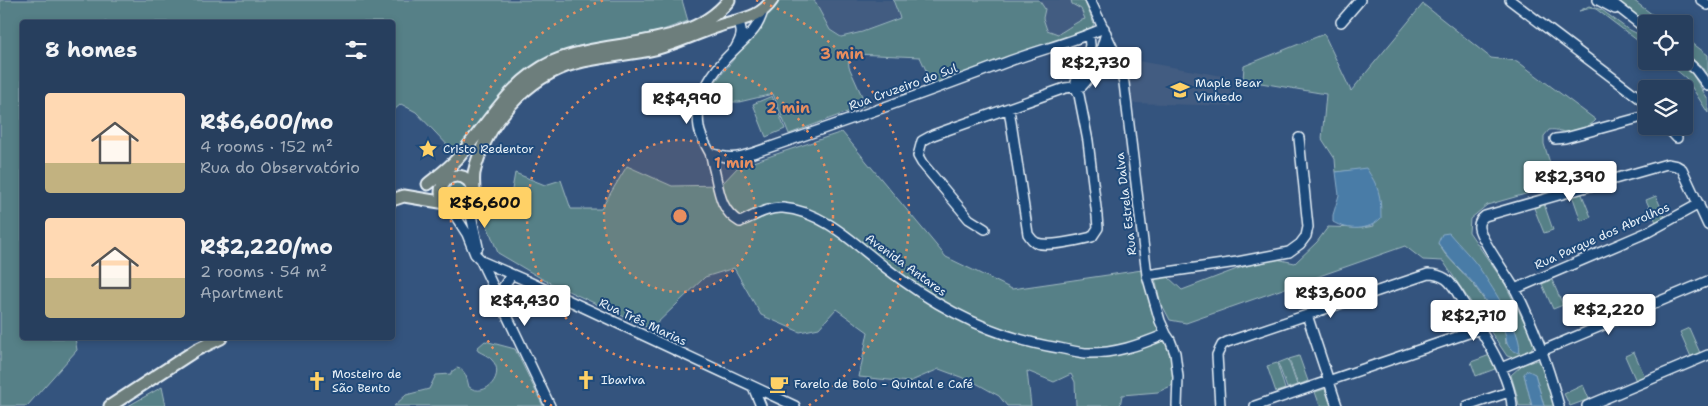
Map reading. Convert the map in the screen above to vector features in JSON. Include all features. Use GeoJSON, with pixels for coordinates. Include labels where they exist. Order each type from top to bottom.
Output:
{"type":"FeatureCollection","features":[{"type":"Feature","properties":{"kind":"main road"},"geometry":{"type":"LineString","coordinates":[[448,205],[441,195],[446,177],[457,159],[518,84],[551,63],[578,53],[655,39],[683,31],[714,15],[730,0],[738,20]]}},
{"type":"Feature","properties":{"kind":"main road"},"geometry":{"type":"LineString","coordinates":[[404,196],[448,205],[454,208],[463,207],[471,201],[474,174],[486,139],[515,101],[542,78],[557,70],[583,61],[655,49],[738,20],[755,16],[767,4]]}},
{"type":"Feature","properties":{"kind":"main road"},"geometry":{"type":"LineString","coordinates":[[470,143],[482,148]]}},
{"type":"Feature","properties":{"kind":"main road"},"geometry":{"type":"LineString","coordinates":[[395,199],[446,177],[458,175],[471,182],[473,194]]}},
{"type":"Feature","properties":{"kind":"main road"},"geometry":{"type":"LineString","coordinates":[[110,406],[196,350],[217,340]]}},
{"type":"Feature","properties":{"kind":"street","name":"Rua Estrela Dalva"},"geometry":{"type":"LineString","coordinates":[[1090,0],[1114,51],[1124,82],[1147,275],[1156,307],[1175,353],[1178,377],[1178,406]]}},
{"type":"Feature","properties":{"kind":"street"},"geometry":{"type":"LineString","coordinates":[[1341,22],[1360,0]]}},
{"type":"Feature","properties":{"kind":"street"},"geometry":{"type":"LineString","coordinates":[[1510,0],[1638,97]]}},
{"type":"Feature","properties":{"kind":"street"},"geometry":{"type":"LineString","coordinates":[[1598,0],[1637,22]]}},
{"type":"Feature","properties":{"kind":"street"},"geometry":{"type":"LineString","coordinates":[[1610,0],[1637,22]]}},
{"type":"Feature","properties":{"kind":"street"},"geometry":{"type":"LineString","coordinates":[[1701,0],[1708,5]]}},
{"type":"Feature","properties":{"kind":"street"},"geometry":{"type":"LineString","coordinates":[[710,153],[702,140],[698,127],[700,98],[719,67],[755,30],[767,4]]}},
{"type":"Feature","properties":{"kind":"street"},"geometry":{"type":"LineString","coordinates":[[735,50],[742,29],[738,20]]}},
{"type":"Feature","properties":{"kind":"street"},"geometry":{"type":"LineString","coordinates":[[984,229],[969,219],[922,163],[918,156],[922,141],[1065,88],[1082,86],[1093,72],[1099,59],[1105,30]]}},
{"type":"Feature","properties":{"kind":"street","name":"Rua Cruzeiro do Sul"},"geometry":{"type":"LineString","coordinates":[[710,153],[723,158],[744,156],[1105,30]]}},
{"type":"Feature","properties":{"kind":"street"},"geometry":{"type":"LineString","coordinates":[[1009,109],[1028,234],[1038,243],[1048,244],[1092,237],[1098,228],[1097,216],[1088,141],[1080,95],[1076,88],[1076,82],[1088,55],[1089,35]]}},
{"type":"Feature","properties":{"kind":"street"},"geometry":{"type":"LineString","coordinates":[[1693,67],[1708,86]]}},
{"type":"Feature","properties":{"kind":"street"},"geometry":{"type":"LineString","coordinates":[[1555,138],[1565,138],[1638,118]]}},
{"type":"Feature","properties":{"kind":"street"},"geometry":{"type":"LineString","coordinates":[[1674,135],[1677,138]]}},
{"type":"Feature","properties":{"kind":"street"},"geometry":{"type":"LineString","coordinates":[[1147,275],[1237,262],[1289,252],[1300,244],[1306,236],[1308,227],[1299,138]]}},
{"type":"Feature","properties":{"kind":"street","name":"Avenida Antares"},"geometry":{"type":"LineString","coordinates":[[710,153],[719,197],[731,217],[740,222],[772,208],[784,208],[817,218],[833,227],[932,302],[994,331],[1042,346],[1085,353],[1106,352],[1137,346],[1166,334]]}},
{"type":"Feature","properties":{"kind":"street"},"geometry":{"type":"LineString","coordinates":[[1559,406],[1532,324],[1515,289],[1479,232],[1479,223],[1485,216],[1667,164],[1678,166],[1682,169],[1708,225]]}},
{"type":"Feature","properties":{"kind":"street"},"geometry":{"type":"LineString","coordinates":[[473,194],[471,215],[480,260],[550,406]]}},
{"type":"Feature","properties":{"kind":"street","name":"Rua Parque dos Abrolhos"},"geometry":{"type":"LineString","coordinates":[[1515,289],[1648,232],[1699,204]]}},
{"type":"Feature","properties":{"kind":"street"},"geometry":{"type":"LineString","coordinates":[[448,205],[467,234],[475,254],[480,260]]}},
{"type":"Feature","properties":{"kind":"street","name":"Rua Três Marias"},"geometry":{"type":"LineString","coordinates":[[480,260],[795,406]]}},
{"type":"Feature","properties":{"kind":"street"},"geometry":{"type":"LineString","coordinates":[[1220,406],[1217,355],[1218,350],[1227,342],[1428,274],[1438,275],[1451,284],[1480,329],[1501,368],[1512,406]]}},
{"type":"Feature","properties":{"kind":"street"},"geometry":{"type":"LineString","coordinates":[[499,302],[504,286],[512,275]]}},
{"type":"Feature","properties":{"kind":"street"},"geometry":{"type":"LineString","coordinates":[[1501,368],[1708,281]]}},
{"type":"Feature","properties":{"kind":"street"},"geometry":{"type":"LineString","coordinates":[[1307,315],[1338,406]]}},
{"type":"Feature","properties":{"kind":"street"},"geometry":{"type":"LineString","coordinates":[[1255,406],[1480,329]]}},
{"type":"Feature","properties":{"kind":"street"},"geometry":{"type":"LineString","coordinates":[[1586,406],[1708,355]]}},
{"type":"Feature","properties":{"kind":"street"},"geometry":{"type":"LineString","coordinates":[[757,389],[760,404]]}},
{"type":"Feature","properties":{"kind":"street"},"geometry":{"type":"LineString","coordinates":[[1467,406],[1509,392]]}},
{"type":"Feature","properties":{"kind":"shaded area"},"geometry":{"type":"Polygon","coordinates":[[[815,0],[892,0],[899,17],[863,31],[841,36],[830,29],[815,0]]]}},
{"type":"Feature","properties":{"kind":"shaded area"},"geometry":{"type":"Polygon","coordinates":[[[1020,0],[1084,0],[1094,24],[1044,46],[1020,0]]]}},
{"type":"Feature","properties":{"kind":"shaded area","name":"Maple Bear Vinhedo"},"geometry":{"type":"Polygon","coordinates":[[[1126,59],[1228,77],[1232,106],[1133,103],[1126,59]]]}},
{"type":"Feature","properties":{"kind":"shaded area"},"geometry":{"type":"Polygon","coordinates":[[[1366,168],[1378,192],[1381,218],[1371,225],[1358,228],[1345,227],[1333,222],[1333,215],[1339,195],[1336,172],[1366,168]]]}},
{"type":"Feature","properties":{"kind":"shaded area"},"geometry":{"type":"Polygon","coordinates":[[[1449,233],[1471,257],[1500,300],[1513,324],[1520,346],[1519,353],[1513,351],[1508,345],[1504,331],[1478,289],[1438,243],[1442,234],[1449,233]]]}},
{"type":"Feature","properties":{"kind":"shaded area"},"geometry":{"type":"Polygon","coordinates":[[[1527,370],[1535,374],[1544,406],[1532,406],[1524,374],[1527,370]]]}},
{"type":"Feature","properties":{"kind":"green space"},"geometry":{"type":"Polygon","coordinates":[[[0,0],[682,0],[688,21],[657,32],[579,46],[551,56],[523,74],[505,90],[474,131],[453,151],[416,112],[401,104],[395,109],[395,20],[20,20],[20,340],[75,340],[77,350],[27,406],[0,406],[0,0]]]}},
{"type":"Feature","properties":{"kind":"green space"},"geometry":{"type":"Polygon","coordinates":[[[778,0],[814,0],[830,30],[841,37],[862,32],[900,18],[893,0],[1039,0],[1045,9],[1043,18],[1047,30],[1058,34],[1085,19],[1081,9],[1072,4],[1071,0],[1084,0],[1094,24],[1089,32],[933,86],[920,57],[855,54],[848,57],[849,67],[866,105],[789,134],[773,94],[739,102],[711,102],[709,90],[757,30],[778,0]]]}},
{"type":"Feature","properties":{"kind":"green space"},"geometry":{"type":"Polygon","coordinates":[[[1616,0],[1633,0],[1653,15],[1638,15],[1638,17],[1616,0]]]}},
{"type":"Feature","properties":{"kind":"green space"},"geometry":{"type":"Polygon","coordinates":[[[1423,4],[1491,58],[1517,61],[1596,120],[1586,127],[1570,132],[1549,130],[1544,136],[1544,144],[1557,185],[1487,205],[1470,219],[1469,232],[1505,284],[1535,343],[1529,352],[1514,358],[1507,356],[1443,261],[1423,260],[1405,246],[1186,323],[1170,320],[1160,301],[1155,278],[1168,277],[1182,290],[1272,258],[1295,263],[1317,242],[1328,227],[1362,228],[1374,226],[1366,169],[1336,172],[1335,159],[1322,139],[1326,94],[1243,80],[1244,66],[1324,34],[1351,91],[1423,4]],[[1438,243],[1445,254],[1474,285],[1505,331],[1506,344],[1513,326],[1438,243]]]}},
{"type":"Feature","properties":{"kind":"green space"},"geometry":{"type":"Polygon","coordinates":[[[1589,6],[1602,10],[1626,28],[1638,34],[1638,41],[1596,9],[1591,8],[1579,11],[1589,6]]]}},
{"type":"Feature","properties":{"kind":"green space"},"geometry":{"type":"Polygon","coordinates":[[[1693,44],[1708,55],[1708,76],[1701,66],[1693,59],[1693,44]]]}},
{"type":"Feature","properties":{"kind":"green space"},"geometry":{"type":"Polygon","coordinates":[[[1676,70],[1688,70],[1692,74],[1708,99],[1708,113],[1693,89],[1693,80],[1687,80],[1676,70]]]}},
{"type":"Feature","properties":{"kind":"green space"},"geometry":{"type":"Polygon","coordinates":[[[772,96],[785,129],[766,137],[753,104],[772,96]]]}},
{"type":"Feature","properties":{"kind":"green space"},"geometry":{"type":"Polygon","coordinates":[[[842,132],[946,257],[1012,289],[1142,270],[1150,305],[1167,343],[1172,364],[1173,385],[1158,392],[1122,395],[1120,406],[1076,406],[1075,382],[1071,374],[1054,382],[1027,371],[1031,406],[1007,406],[999,396],[974,382],[939,369],[909,382],[859,377],[868,332],[836,309],[819,328],[800,332],[761,315],[734,268],[705,277],[651,329],[544,280],[498,253],[487,225],[486,194],[511,195],[515,173],[545,185],[561,180],[571,209],[601,209],[627,166],[672,186],[721,185],[738,167],[842,132]]]}},
{"type":"Feature","properties":{"kind":"green space"},"geometry":{"type":"Polygon","coordinates":[[[457,179],[466,183],[470,192],[466,201],[457,205],[448,201],[444,192],[448,183],[457,179]]]}},
{"type":"Feature","properties":{"kind":"green space"},"geometry":{"type":"Polygon","coordinates":[[[1581,192],[1591,217],[1581,221],[1572,195],[1581,192]]]}},
{"type":"Feature","properties":{"kind":"green space"},"geometry":{"type":"Polygon","coordinates":[[[1656,196],[1665,217],[1656,222],[1646,200],[1656,196]]]}},
{"type":"Feature","properties":{"kind":"green space"},"geometry":{"type":"Polygon","coordinates":[[[1544,204],[1553,230],[1544,233],[1534,208],[1544,204]]]}},
{"type":"Feature","properties":{"kind":"green space"},"geometry":{"type":"Polygon","coordinates":[[[1552,280],[1563,305],[1553,309],[1542,284],[1552,280]]]}},
{"type":"Feature","properties":{"kind":"green space"},"geometry":{"type":"Polygon","coordinates":[[[1689,328],[1700,353],[1691,357],[1680,332],[1689,328]]]}},
{"type":"Feature","properties":{"kind":"green space"},"geometry":{"type":"Polygon","coordinates":[[[485,341],[515,349],[543,406],[394,406],[406,395],[429,389],[436,375],[451,374],[457,368],[464,373],[469,387],[475,390],[482,390],[487,387],[492,383],[497,372],[496,366],[491,359],[478,351],[477,348],[485,341]]]}},
{"type":"Feature","properties":{"kind":"green space"},"geometry":{"type":"Polygon","coordinates":[[[1634,352],[1645,377],[1636,381],[1625,356],[1634,352]]]}},
{"type":"Feature","properties":{"kind":"green space"},"geometry":{"type":"Polygon","coordinates":[[[1490,355],[1495,369],[1476,376],[1471,362],[1490,355]]]}},
{"type":"Feature","properties":{"kind":"green space"},"geometry":{"type":"Polygon","coordinates":[[[1299,356],[1308,381],[1298,385],[1289,359],[1299,356]]]}},
{"type":"Feature","properties":{"kind":"green space"},"geometry":{"type":"Polygon","coordinates":[[[1288,359],[1297,385],[1287,388],[1278,363],[1288,359]]]}},
{"type":"Feature","properties":{"kind":"green space"},"geometry":{"type":"Polygon","coordinates":[[[1537,360],[1545,364],[1557,406],[1544,406],[1535,374],[1524,374],[1532,406],[1519,406],[1511,375],[1522,365],[1537,360]]]}},
{"type":"Feature","properties":{"kind":"green space"},"geometry":{"type":"Polygon","coordinates":[[[1277,363],[1285,389],[1276,392],[1267,366],[1277,363]]]}},
{"type":"Feature","properties":{"kind":"green space"},"geometry":{"type":"Polygon","coordinates":[[[1583,385],[1589,399],[1570,406],[1564,394],[1583,385]]]}},
{"type":"Feature","properties":{"kind":"green space"},"geometry":{"type":"Polygon","coordinates":[[[162,387],[166,406],[128,406],[162,387]]]}},
{"type":"Feature","properties":{"kind":"green space"},"geometry":{"type":"Polygon","coordinates":[[[1325,389],[1331,406],[1320,406],[1315,392],[1325,389]]]}},
{"type":"Feature","properties":{"kind":"place","name":"Maple Bear Vinhedo"},"geometry":{"type":"Point","coordinates":[1180,90]}},
{"type":"Feature","properties":{"kind":"place","name":"Cristo Redentor"},"geometry":{"type":"Point","coordinates":[428,149]}},
{"type":"Feature","properties":{"kind":"place","name":"Ibaviva"},"geometry":{"type":"Point","coordinates":[586,380]}},
{"type":"Feature","properties":{"kind":"place","name":"Mosteiro de São Bento"},"geometry":{"type":"Point","coordinates":[317,381]}},
{"type":"Feature","properties":{"kind":"place","name":"Farelo de Bolo - Quintal e Café"},"geometry":{"type":"Point","coordinates":[779,384]}}]}
